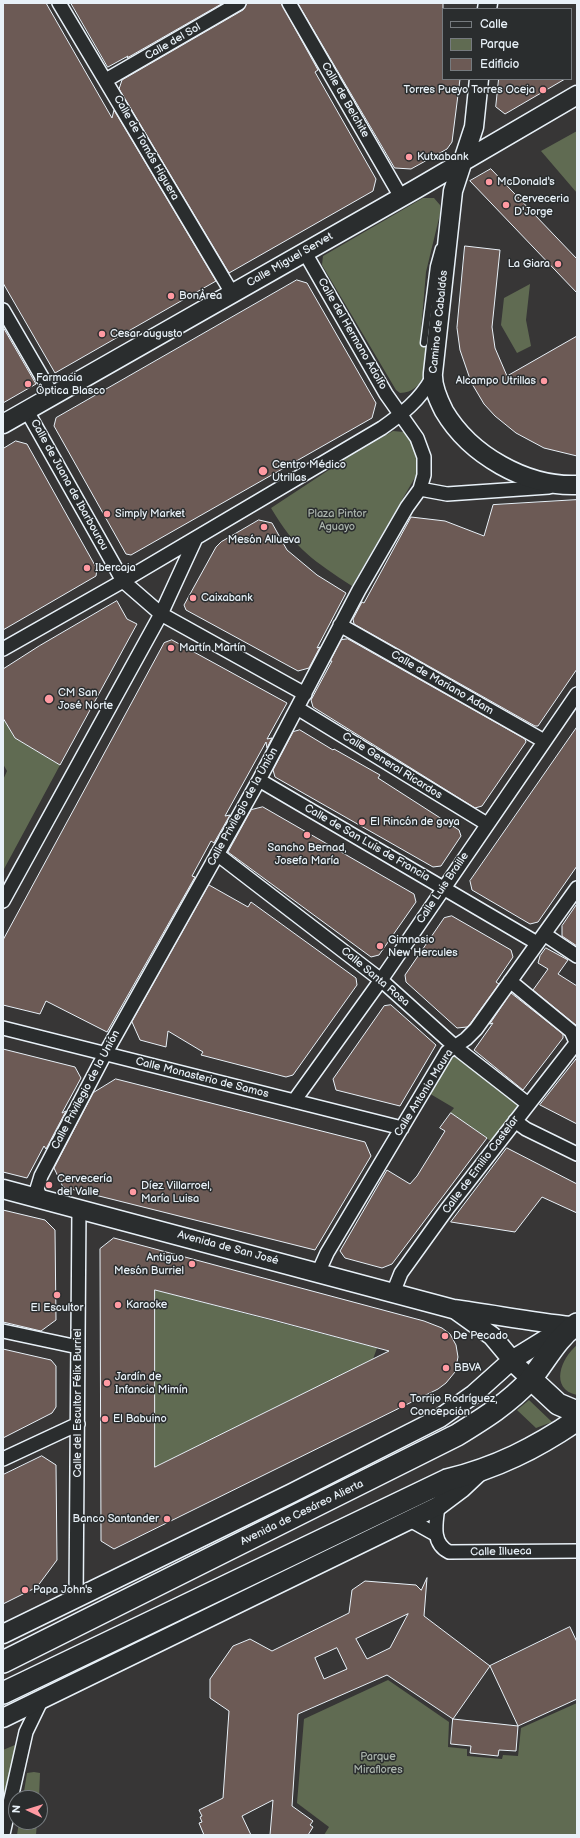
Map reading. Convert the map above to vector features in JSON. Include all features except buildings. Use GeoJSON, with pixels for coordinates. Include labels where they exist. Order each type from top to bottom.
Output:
{"type":"FeatureCollection","features":[{"type":"Feature","properties":{"kind":"main road","name":"Camino de Cabaldós"},"geometry":{"type":"LineString","coordinates":[[479,80],[474,127],[453,191],[432,378],[440,403],[449,420],[483,454],[502,466],[520,474],[568,485]]}},
{"type":"Feature","properties":{"kind":"main road","name":"Calle Miguel Servet"},"geometry":{"type":"LineString","coordinates":[[3,424],[304,251],[462,163],[577,95]]}},
{"type":"Feature","properties":{"kind":"main road","name":"Avenida de San José"},"geometry":{"type":"LineString","coordinates":[[3,1189],[79,1208],[453,1309],[533,1323],[575,1326]]}},
{"type":"Feature","properties":{"kind":"main road","name":"Avenida de San José"},"geometry":{"type":"LineString","coordinates":[[453,1309],[492,1336],[512,1360],[558,1404],[577,1412]]}},
{"type":"Feature","properties":{"kind":"main road","name":"Avenida de Cesáreo Alierta"},"geometry":{"type":"LineString","coordinates":[[3,1634],[440,1418],[469,1398],[512,1360],[551,1336],[575,1326]]}},
{"type":"Feature","properties":{"kind":"main road","name":"Avenida de Cesáreo Alierta"},"geometry":{"type":"LineString","coordinates":[[3,1662],[443,1442],[492,1413],[519,1391],[531,1379],[556,1346],[575,1326]]}},
{"type":"Feature","properties":{"kind":"main road"},"geometry":{"type":"LineString","coordinates":[[3,1693],[447,1480],[478,1472],[544,1443],[577,1420]]}},
{"type":"Feature","properties":{"kind":"main road"},"geometry":{"type":"LineString","coordinates":[[3,1718],[438,1506],[462,1488],[478,1472]]}},
{"type":"Feature","properties":{"kind":"street","name":"Calle de Tomás Higuera"},"geometry":{"type":"LineString","coordinates":[[59,3],[232,293]]}},
{"type":"Feature","properties":{"kind":"street","name":"Calle del Sol"},"geometry":{"type":"LineString","coordinates":[[106,80],[239,3]]}},
{"type":"Feature","properties":{"kind":"street","name":"Calle de Belchite"},"geometry":{"type":"LineString","coordinates":[[289,3],[401,197]]}},
{"type":"Feature","properties":{"kind":"street","name":"Calle del Hermano Adolfo"},"geometry":{"type":"LineString","coordinates":[[304,251],[386,394],[400,415]]}},
{"type":"Feature","properties":{"kind":"street"},"geometry":{"type":"LineString","coordinates":[[3,310],[53,396]]}},
{"type":"Feature","properties":{"kind":"street"},"geometry":{"type":"LineString","coordinates":[[3,649],[123,581],[382,428],[400,415],[425,391],[432,378]]}},
{"type":"Feature","properties":{"kind":"street","name":"Calle de Juana de Ibarbourou"},"geometry":{"type":"LineString","coordinates":[[27,411],[123,581],[161,614],[305,694]]}},
{"type":"Feature","properties":{"kind":"street","name":"Calle Privilegio de la Unión"},"geometry":{"type":"LineString","coordinates":[[41,1199],[38,1189],[41,1176],[105,1054],[259,780],[298,708],[340,625],[395,528],[420,489],[424,475],[424,457],[417,438],[400,415]]}},
{"type":"Feature","properties":{"kind":"street","name":"Camino de Cabaldós"},"geometry":{"type":"LineString","coordinates":[[420,489],[447,494],[568,485]]}},
{"type":"Feature","properties":{"kind":"street"},"geometry":{"type":"LineString","coordinates":[[3,901],[161,614],[196,538]]}},
{"type":"Feature","properties":{"kind":"street","name":"Calle de Mariano Adam"},"geometry":{"type":"LineString","coordinates":[[340,625],[544,742]]}},
{"type":"Feature","properties":{"kind":"street","name":"Calle Luis Braille"},"geometry":{"type":"LineString","coordinates":[[294,1101],[381,980],[577,694]]}},
{"type":"Feature","properties":{"kind":"street","name":"Calle General Ricardos"},"geometry":{"type":"LineString","coordinates":[[298,708],[487,824]]}},
{"type":"Feature","properties":{"kind":"street","name":"Calle de San Luis de Francia"},"geometry":{"type":"LineString","coordinates":[[259,780],[444,887],[577,956]]}},
{"type":"Feature","properties":{"kind":"street","name":"Calle Santa Rosa"},"geometry":{"type":"LineString","coordinates":[[217,854],[381,980],[454,1046],[528,1104]]}},
{"type":"Feature","properties":{"kind":"street","name":"Calle Antonio Maura"},"geometry":{"type":"LineString","coordinates":[[318,1273],[327,1253],[447,1052],[472,1034],[577,888]]}},
{"type":"Feature","properties":{"kind":"street"},"geometry":{"type":"LineString","coordinates":[[510,981],[571,1031],[577,1043]]}},
{"type":"Feature","properties":{"kind":"street","name":"Calle Monasterio de Samos"},"geometry":{"type":"LineString","coordinates":[[3,1028],[402,1128]]}},
{"type":"Feature","properties":{"kind":"street","name":"Calle de Emilio Castelar"},"geometry":{"type":"LineString","coordinates":[[393,1293],[398,1279],[406,1266],[447,1209],[515,1120],[577,1043]]}},
{"type":"Feature","properties":{"kind":"street"},"geometry":{"type":"LineString","coordinates":[[515,1120],[526,1128],[577,1154]]}},
{"type":"Feature","properties":{"kind":"street","name":"Calle del Escultor Félix Burriel"},"geometry":{"type":"LineString","coordinates":[[76,1599],[79,1208]]}},
{"type":"Feature","properties":{"kind":"street"},"geometry":{"type":"LineString","coordinates":[[3,1330],[78,1347]]}},
{"type":"Feature","properties":{"kind":"street"},"geometry":{"type":"LineString","coordinates":[[3,1459],[78,1424]]}},
{"type":"Feature","properties":{"kind":"street"},"geometry":{"type":"LineString","coordinates":[[435,1534],[438,1506]]}},
{"type":"Feature","properties":{"kind":"street","name":"Calle Illueca"},"geometry":{"type":"LineString","coordinates":[[410,1520],[435,1534],[445,1550],[455,1553],[577,1551]]}},
{"type":"Feature","properties":{"kind":"street"},"geometry":{"type":"LineString","coordinates":[[3,1834],[25,1737],[33,1716],[42,1699]]}},
{"type":"Feature","properties":{"kind":"lane"},"geometry":{"type":"LineString","coordinates":[[424,342],[434,266],[438,250],[449,231]]}},
{"type":"Feature","properties":{"kind":"green space"},"geometry":{"type":"Polygon","coordinates":[[[577,131],[577,193],[541,151],[577,131]]]}},
{"type":"Feature","properties":{"kind":"green space"},"geometry":{"type":"Polygon","coordinates":[[[423,198],[434,198],[440,205],[440,214],[426,272],[420,342],[429,343],[428,359],[424,375],[420,382],[415,388],[400,393],[396,390],[322,265],[323,256],[423,198]]]}},
{"type":"Feature","properties":{"kind":"green space"},"geometry":{"type":"Polygon","coordinates":[[[530,284],[526,320],[531,346],[517,353],[501,325],[504,298],[530,284]]]}},
{"type":"Feature","properties":{"kind":"green space","name":"Plaza Pintor Aguayo"},"geometry":{"type":"Polygon","coordinates":[[[393,431],[409,434],[418,453],[417,474],[352,586],[306,553],[288,534],[271,508],[347,458],[393,431]]]}},
{"type":"Feature","properties":{"kind":"green space"},"geometry":{"type":"Polygon","coordinates":[[[3,718],[15,738],[60,765],[4,869],[3,780],[7,771],[3,764],[3,718]]]}},
{"type":"Feature","properties":{"kind":"green space"},"geometry":{"type":"Polygon","coordinates":[[[456,1052],[520,1105],[495,1144],[450,1113],[454,1108],[427,1092],[456,1052]]]}},
{"type":"Feature","properties":{"kind":"green space"},"geometry":{"type":"Polygon","coordinates":[[[155,1290],[377,1348],[373,1359],[155,1467],[155,1290]]]}},
{"type":"Feature","properties":{"kind":"green space"},"geometry":{"type":"Polygon","coordinates":[[[577,1345],[577,1395],[568,1392],[563,1386],[560,1380],[560,1373],[566,1357],[577,1345]]]}},
{"type":"Feature","properties":{"kind":"green space"},"geometry":{"type":"Polygon","coordinates":[[[529,1400],[552,1422],[536,1428],[517,1410],[529,1400]]]}},
{"type":"Feature","properties":{"kind":"green space","name":"Parque Miraflores"},"geometry":{"type":"Polygon","coordinates":[[[388,1680],[449,1722],[448,1747],[467,1749],[467,1756],[502,1759],[503,1755],[518,1756],[521,1728],[577,1703],[577,1835],[324,1835],[329,1827],[297,1803],[304,1719],[388,1680]]]}},
{"type":"Feature","properties":{"kind":"green space"},"geometry":{"type":"Polygon","coordinates":[[[16,1745],[3,1812],[3,1750],[16,1745]]]}},
{"type":"Feature","properties":{"kind":"green space"},"geometry":{"type":"Polygon","coordinates":[[[27,1773],[40,1773],[39,1790],[24,1790],[27,1773]]]}},
{"type":"Feature","properties":{"kind":"green space"},"geometry":{"type":"Polygon","coordinates":[[[18,1830],[36,1830],[36,1835],[17,1835],[18,1830]]]}},
{"type":"Feature","properties":{"kind":"place","name":"Torres Pueyo Torres Oceja"},"geometry":{"type":"Point","coordinates":[543,90]}},
{"type":"Feature","properties":{"kind":"place","name":"Kutxabank"},"geometry":{"type":"Point","coordinates":[409,157]}},
{"type":"Feature","properties":{"kind":"place","name":"McDonald's"},"geometry":{"type":"Point","coordinates":[489,182]}},
{"type":"Feature","properties":{"kind":"place","name":"Cerveceria D'Jorge"},"geometry":{"type":"Point","coordinates":[506,205]}},
{"type":"Feature","properties":{"kind":"place","name":"La Giara"},"geometry":{"type":"Point","coordinates":[558,264]}},
{"type":"Feature","properties":{"kind":"place","name":"BonÀrea"},"geometry":{"type":"Point","coordinates":[171,296]}},
{"type":"Feature","properties":{"kind":"place","name":"Cesar augusto"},"geometry":{"type":"Point","coordinates":[102,334]}},
{"type":"Feature","properties":{"kind":"place","name":"Alcampo Utrillas"},"geometry":{"type":"Point","coordinates":[544,381]}},
{"type":"Feature","properties":{"kind":"place","name":"Farmacia Ôptica Blasco"},"geometry":{"type":"Point","coordinates":[28,384]}},
{"type":"Feature","properties":{"kind":"place","name":"Centro Médico Utrillas"},"geometry":{"type":"Point","coordinates":[263,471]}},
{"type":"Feature","properties":{"kind":"place","name":"Simply Market"},"geometry":{"type":"Point","coordinates":[107,514]}},
{"type":"Feature","properties":{"kind":"place","name":"Mesón Allueva"},"geometry":{"type":"Point","coordinates":[264,527]}},
{"type":"Feature","properties":{"kind":"place","name":"Ibercaja"},"geometry":{"type":"Point","coordinates":[87,568]}},
{"type":"Feature","properties":{"kind":"place","name":"Caixabank"},"geometry":{"type":"Point","coordinates":[193,598]}},
{"type":"Feature","properties":{"kind":"place","name":"Martín Martín"},"geometry":{"type":"Point","coordinates":[171,648]}},
{"type":"Feature","properties":{"kind":"place","name":"CM San José Norte"},"geometry":{"type":"Point","coordinates":[49,699]}},
{"type":"Feature","properties":{"kind":"place","name":"El Rincón de goya"},"geometry":{"type":"Point","coordinates":[362,822]}},
{"type":"Feature","properties":{"kind":"place","name":"Sancho Bernad, Josefa María"},"geometry":{"type":"Point","coordinates":[307,835]}},
{"type":"Feature","properties":{"kind":"place","name":"Gimnasio New Hercules"},"geometry":{"type":"Point","coordinates":[380,946]}},
{"type":"Feature","properties":{"kind":"place","name":"Cervecería del Valle"},"geometry":{"type":"Point","coordinates":[49,1185]}},
{"type":"Feature","properties":{"kind":"place","name":"Díez Villarroel, María Luisa"},"geometry":{"type":"Point","coordinates":[133,1192]}},
{"type":"Feature","properties":{"kind":"place","name":"Antiguo Mesón Burriel"},"geometry":{"type":"Point","coordinates":[192,1264]}},
{"type":"Feature","properties":{"kind":"place","name":"El Escultor"},"geometry":{"type":"Point","coordinates":[57,1295]}},
{"type":"Feature","properties":{"kind":"place","name":"Karaoke"},"geometry":{"type":"Point","coordinates":[118,1305]}},
{"type":"Feature","properties":{"kind":"place","name":"De Pecado"},"geometry":{"type":"Point","coordinates":[445,1336]}},
{"type":"Feature","properties":{"kind":"place","name":"BBVA"},"geometry":{"type":"Point","coordinates":[446,1368]}},
{"type":"Feature","properties":{"kind":"place","name":"Jardín de Infancia Mimín"},"geometry":{"type":"Point","coordinates":[107,1383]}},
{"type":"Feature","properties":{"kind":"place","name":"Torrijo Rodríguez, Concepción"},"geometry":{"type":"Point","coordinates":[402,1405]}},
{"type":"Feature","properties":{"kind":"place","name":"El Babuino"},"geometry":{"type":"Point","coordinates":[105,1419]}},
{"type":"Feature","properties":{"kind":"place","name":"Banco Santander"},"geometry":{"type":"Point","coordinates":[167,1519]}},
{"type":"Feature","properties":{"kind":"place","name":"Papa John's"},"geometry":{"type":"Point","coordinates":[25,1590]}}]}
